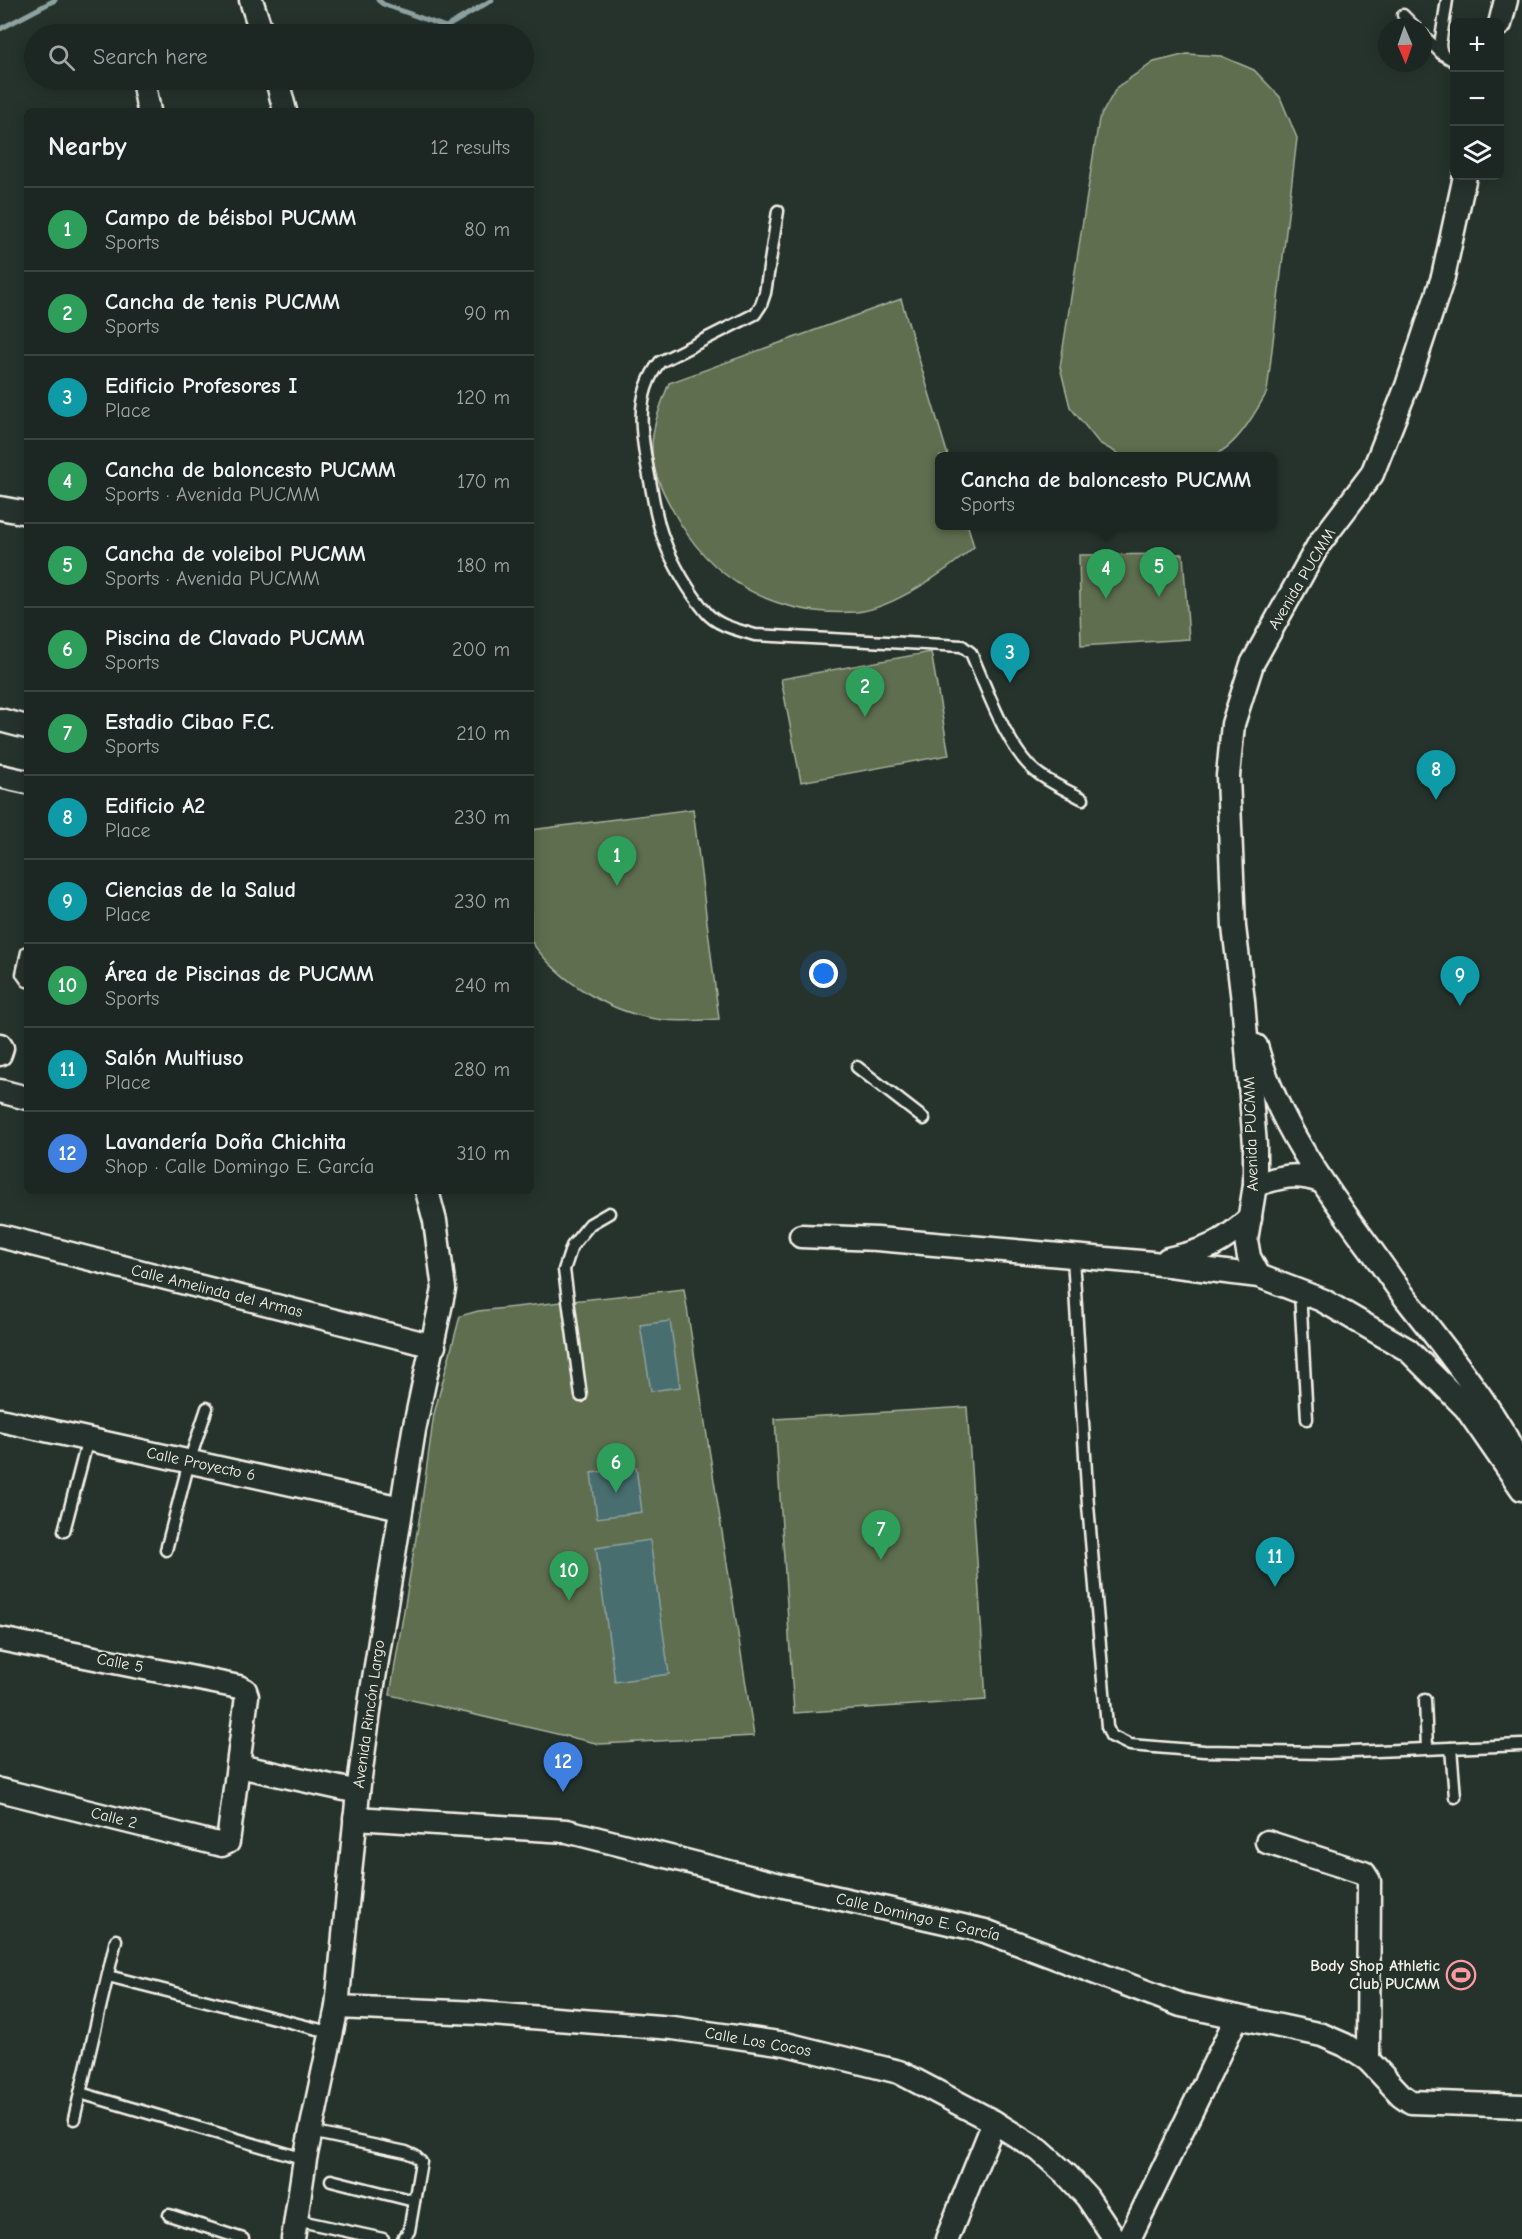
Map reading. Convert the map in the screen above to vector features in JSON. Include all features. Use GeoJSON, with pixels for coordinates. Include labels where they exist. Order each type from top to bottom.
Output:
{"type":"FeatureCollection","features":[{"type":"Feature","properties":{"kind":"street"},"geometry":{"type":"LineString","coordinates":[[251,0],[259,24]]}},
{"type":"Feature","properties":{"kind":"street"},"geometry":{"type":"LineString","coordinates":[[1502,18],[1506,0]]}},
{"type":"Feature","properties":{"kind":"street"},"geometry":{"type":"LineString","coordinates":[[145,90],[148,108]]}},
{"type":"Feature","properties":{"kind":"street"},"geometry":{"type":"LineString","coordinates":[[280,90],[284,108]]}},
{"type":"Feature","properties":{"kind":"street","name":"Avenida PUCMM"},"geometry":{"type":"LineString","coordinates":[[1259,1276],[1249,1257],[1246,1240],[1255,1185],[1255,1145],[1244,1001],[1234,927],[1228,776],[1233,724],[1252,664],[1319,544],[1372,474],[1407,386],[1443,277],[1464,180]]}},
{"type":"Feature","properties":{"kind":"street"},"geometry":{"type":"LineString","coordinates":[[0,508],[24,512]]}},
{"type":"Feature","properties":{"kind":"street"},"geometry":{"type":"LineString","coordinates":[[0,720],[24,726]]}},
{"type":"Feature","properties":{"kind":"street"},"geometry":{"type":"LineString","coordinates":[[0,776],[24,781]]}},
{"type":"Feature","properties":{"kind":"street","name":"Avenida PUCMM"},"geometry":{"type":"LineString","coordinates":[[1244,1001],[1263,1071],[1284,1118],[1320,1181],[1492,1414],[1514,1452],[1522,1476]]}},
{"type":"Feature","properties":{"kind":"street"},"geometry":{"type":"LineString","coordinates":[[0,1045],[2,1048],[0,1054]]}},
{"type":"Feature","properties":{"kind":"street"},"geometry":{"type":"LineString","coordinates":[[0,1091],[24,1097]]}},
{"type":"Feature","properties":{"kind":"street"},"geometry":{"type":"LineString","coordinates":[[1255,1185],[1286,1175],[1308,1177],[1320,1181]]}},
{"type":"Feature","properties":{"kind":"street","name":"Avenida Rincón Largo"},"geometry":{"type":"LineString","coordinates":[[295,2229],[305,2159],[338,2007],[355,1818],[370,1697],[414,1431],[434,1346],[444,1289],[435,1221],[428,1194]]}},
{"type":"Feature","properties":{"kind":"street"},"geometry":{"type":"LineString","coordinates":[[1152,1263],[1198,1253],[1230,1237],[1250,1218]]}},
{"type":"Feature","properties":{"kind":"street","name":"Calle Amelinda del Armas"},"geometry":{"type":"LineString","coordinates":[[0,1236],[434,1346]]}},
{"type":"Feature","properties":{"kind":"street"},"geometry":{"type":"LineString","coordinates":[[801,1236],[877,1239],[1152,1263],[1259,1276],[1322,1300],[1408,1350],[1466,1408],[1522,1489]]}},
{"type":"Feature","properties":{"kind":"street","name":"Calle Proyecto 6"},"geometry":{"type":"LineString","coordinates":[[0,1420],[401,1508]]}},
{"type":"Feature","properties":{"kind":"street","name":"Calle 5"},"geometry":{"type":"LineString","coordinates":[[0,1639],[245,1690],[247,1696],[239,1766]]}},
{"type":"Feature","properties":{"kind":"street"},"geometry":{"type":"LineString","coordinates":[[239,1766],[358,1792]]}},
{"type":"Feature","properties":{"kind":"street","name":"Calle 2"},"geometry":{"type":"LineString","coordinates":[[0,1790],[222,1845],[228,1842],[239,1766]]}},
{"type":"Feature","properties":{"kind":"street","name":"Calle Domingo E. García"},"geometry":{"type":"LineString","coordinates":[[355,1818],[567,1831],[584,1834],[784,1886],[986,1931],[1181,2005],[1322,2035],[1345,2045],[1368,2060],[1401,2095],[1411,2102],[1522,2106]]}},
{"type":"Feature","properties":{"kind":"street"},"geometry":{"type":"LineString","coordinates":[[1267,1842],[1364,1873],[1367,1876],[1369,1881],[1368,2060]]}},
{"type":"Feature","properties":{"kind":"street","name":"Calle Los Cocos"},"geometry":{"type":"LineString","coordinates":[[338,2007],[479,2013],[673,2028],[786,2044],[898,2072],[994,2122],[1039,2150],[1067,2175],[1087,2198],[1115,2239]]}},
{"type":"Feature","properties":{"kind":"street"},"geometry":{"type":"LineString","coordinates":[[1129,2239],[1237,2017]]}},
{"type":"Feature","properties":{"kind":"street"},"geometry":{"type":"LineString","coordinates":[[947,2239],[994,2122]]}},
{"type":"Feature","properties":{"kind":"lane"},"geometry":{"type":"LineString","coordinates":[[1442,54],[1440,45],[1448,0]]}},
{"type":"Feature","properties":{"kind":"lane"},"geometry":{"type":"LineString","coordinates":[[1403,15],[1406,18]]}},
{"type":"Feature","properties":{"kind":"lane"},"geometry":{"type":"LineString","coordinates":[[1432,44],[1442,54],[1450,58]]}},
{"type":"Feature","properties":{"kind":"lane"},"geometry":{"type":"LineString","coordinates":[[778,211],[765,293],[755,314],[660,362],[652,372],[645,389],[641,416],[643,447],[664,540],[678,569],[707,614],[726,626],[755,634],[962,646],[971,653],[1002,722],[1024,760],[1046,779],[1083,799]]}},
{"type":"Feature","properties":{"kind":"lane"},"geometry":{"type":"LineString","coordinates":[[857,1067],[924,1119]]}},
{"type":"Feature","properties":{"kind":"lane"},"geometry":{"type":"LineString","coordinates":[[581,1396],[564,1270],[572,1246],[590,1224],[609,1213]]}},
{"type":"Feature","properties":{"kind":"lane"},"geometry":{"type":"LineString","coordinates":[[1073,1257],[1088,1505],[1107,1727],[1111,1736],[1130,1745],[1204,1751],[1329,1754],[1522,1745]]}},
{"type":"Feature","properties":{"kind":"lane"},"geometry":{"type":"LineString","coordinates":[[1300,1292],[1308,1419]]}},
{"type":"Feature","properties":{"kind":"lane"},"geometry":{"type":"LineString","coordinates":[[166,1550],[189,1462],[207,1408]]}},
{"type":"Feature","properties":{"kind":"lane"},"geometry":{"type":"LineString","coordinates":[[64,1531],[88,1439]]}},
{"type":"Feature","properties":{"kind":"lane"},"geometry":{"type":"LineString","coordinates":[[1425,1700],[1427,1748]]}},
{"type":"Feature","properties":{"kind":"lane"},"geometry":{"type":"LineString","coordinates":[[1451,1748],[1455,1797]]}},
{"type":"Feature","properties":{"kind":"lane"},"geometry":{"type":"LineString","coordinates":[[74,2119],[116,1940]]}},
{"type":"Feature","properties":{"kind":"lane"},"geometry":{"type":"LineString","coordinates":[[108,1976],[333,2033]]}},
{"type":"Feature","properties":{"kind":"lane"},"geometry":{"type":"LineString","coordinates":[[80,2093],[305,2159]]}},
{"type":"Feature","properties":{"kind":"lane"},"geometry":{"type":"LineString","coordinates":[[311,2132],[406,2152],[421,2162],[409,2231],[403,2239]]}},
{"type":"Feature","properties":{"kind":"lane"},"geometry":{"type":"LineString","coordinates":[[331,2180],[414,2201]]}},
{"type":"Feature","properties":{"kind":"lane"},"geometry":{"type":"LineString","coordinates":[[169,2215],[243,2239]]}},
{"type":"Feature","properties":{"kind":"lane"},"geometry":{"type":"LineString","coordinates":[[295,2229],[383,2239]]}},
{"type":"Feature","properties":{"kind":"green space"},"geometry":{"type":"Polygon","coordinates":[[[1187,54],[1221,56],[1254,70],[1280,97],[1297,138],[1267,392],[1237,438],[1220,452],[1115,452],[1099,443],[1070,407],[1060,367],[1099,119],[1117,87],[1154,62],[1187,54]]]}},
{"type":"Feature","properties":{"kind":"green space"},"geometry":{"type":"Polygon","coordinates":[[[901,299],[947,452],[935,452],[935,530],[969,530],[974,547],[949,567],[902,596],[886,604],[856,612],[826,612],[798,608],[772,601],[748,589],[725,575],[705,556],[687,534],[658,480],[652,457],[652,440],[669,383],[901,299]]]}},
{"type":"Feature","properties":{"kind":"green space"},"geometry":{"type":"Polygon","coordinates":[[[1183,554],[1189,639],[1081,646],[1079,555],[1183,554]]]}},
{"type":"Feature","properties":{"kind":"green space"},"geometry":{"type":"Polygon","coordinates":[[[931,652],[949,755],[801,782],[781,679],[931,652]]]}},
{"type":"Feature","properties":{"kind":"green space"},"geometry":{"type":"Polygon","coordinates":[[[693,809],[719,1019],[663,1020],[625,1011],[606,1003],[572,983],[543,956],[534,945],[534,830],[693,809]]]}},
{"type":"Feature","properties":{"kind":"green space"},"geometry":{"type":"Polygon","coordinates":[[[684,1289],[754,1736],[600,1744],[390,1695],[434,1414],[460,1316],[478,1311],[684,1289]]]}},
{"type":"Feature","properties":{"kind":"green space"},"geometry":{"type":"Polygon","coordinates":[[[967,1407],[986,1700],[794,1713],[775,1419],[967,1407]]]}},
{"type":"Feature","properties":{"kind":"water"},"geometry":{"type":"Polygon","coordinates":[[[670,1321],[680,1387],[651,1391],[640,1325],[670,1321]]]}},
{"type":"Feature","properties":{"kind":"water"},"geometry":{"type":"Polygon","coordinates":[[[636,1467],[642,1512],[597,1518],[591,1473],[636,1467]]]}},
{"type":"Feature","properties":{"kind":"water"},"geometry":{"type":"Polygon","coordinates":[[[650,1540],[669,1674],[615,1682],[596,1548],[650,1540]]]}},
{"type":"Feature","properties":{"kind":"waterway"},"geometry":{"type":"LineString","coordinates":[[0,29],[55,0]]}},
{"type":"Feature","properties":{"kind":"waterway"},"geometry":{"type":"LineString","coordinates":[[378,0],[383,4],[438,24]]}},
{"type":"Feature","properties":{"kind":"waterway"},"geometry":{"type":"LineString","coordinates":[[451,24],[492,0]]}},
{"type":"Feature","properties":{"kind":"place","name":"Cancha de voleibol PUCMM"},"geometry":{"type":"Point","coordinates":[1159,597]}},
{"type":"Feature","properties":{"kind":"place","name":"Cancha de baloncesto PUCMM"},"geometry":{"type":"Point","coordinates":[1106,599]}},
{"type":"Feature","properties":{"kind":"place","name":"Edificio Profesores I"},"geometry":{"type":"Point","coordinates":[1010,683]}},
{"type":"Feature","properties":{"kind":"place","name":"Cancha de tenis PUCMM"},"geometry":{"type":"Point","coordinates":[865,717]}},
{"type":"Feature","properties":{"kind":"place","name":"Edificio A2"},"geometry":{"type":"Point","coordinates":[1436,800]}},
{"type":"Feature","properties":{"kind":"place","name":"Campo de béisbol PUCMM"},"geometry":{"type":"Point","coordinates":[617,886]}},
{"type":"Feature","properties":{"kind":"place","name":"Ciencias de la Salud"},"geometry":{"type":"Point","coordinates":[1460,1006]}},
{"type":"Feature","properties":{"kind":"place","name":"Piscina de Clavado PUCMM"},"geometry":{"type":"Point","coordinates":[616,1493]}},
{"type":"Feature","properties":{"kind":"place","name":"Estadio Cibao F.C."},"geometry":{"type":"Point","coordinates":[881,1560]}},
{"type":"Feature","properties":{"kind":"place","name":"Salón Multiuso"},"geometry":{"type":"Point","coordinates":[1275,1587]}},
{"type":"Feature","properties":{"kind":"place","name":"Área de Piscinas de PUCMM"},"geometry":{"type":"Point","coordinates":[569,1601]}},
{"type":"Feature","properties":{"kind":"place","name":"Lavandería Doña Chichita"},"geometry":{"type":"Point","coordinates":[563,1792]}},
{"type":"Feature","properties":{"kind":"place","name":"Body Shop Athletic Club PUCMM"},"geometry":{"type":"Point","coordinates":[1461,1975]}}]}
